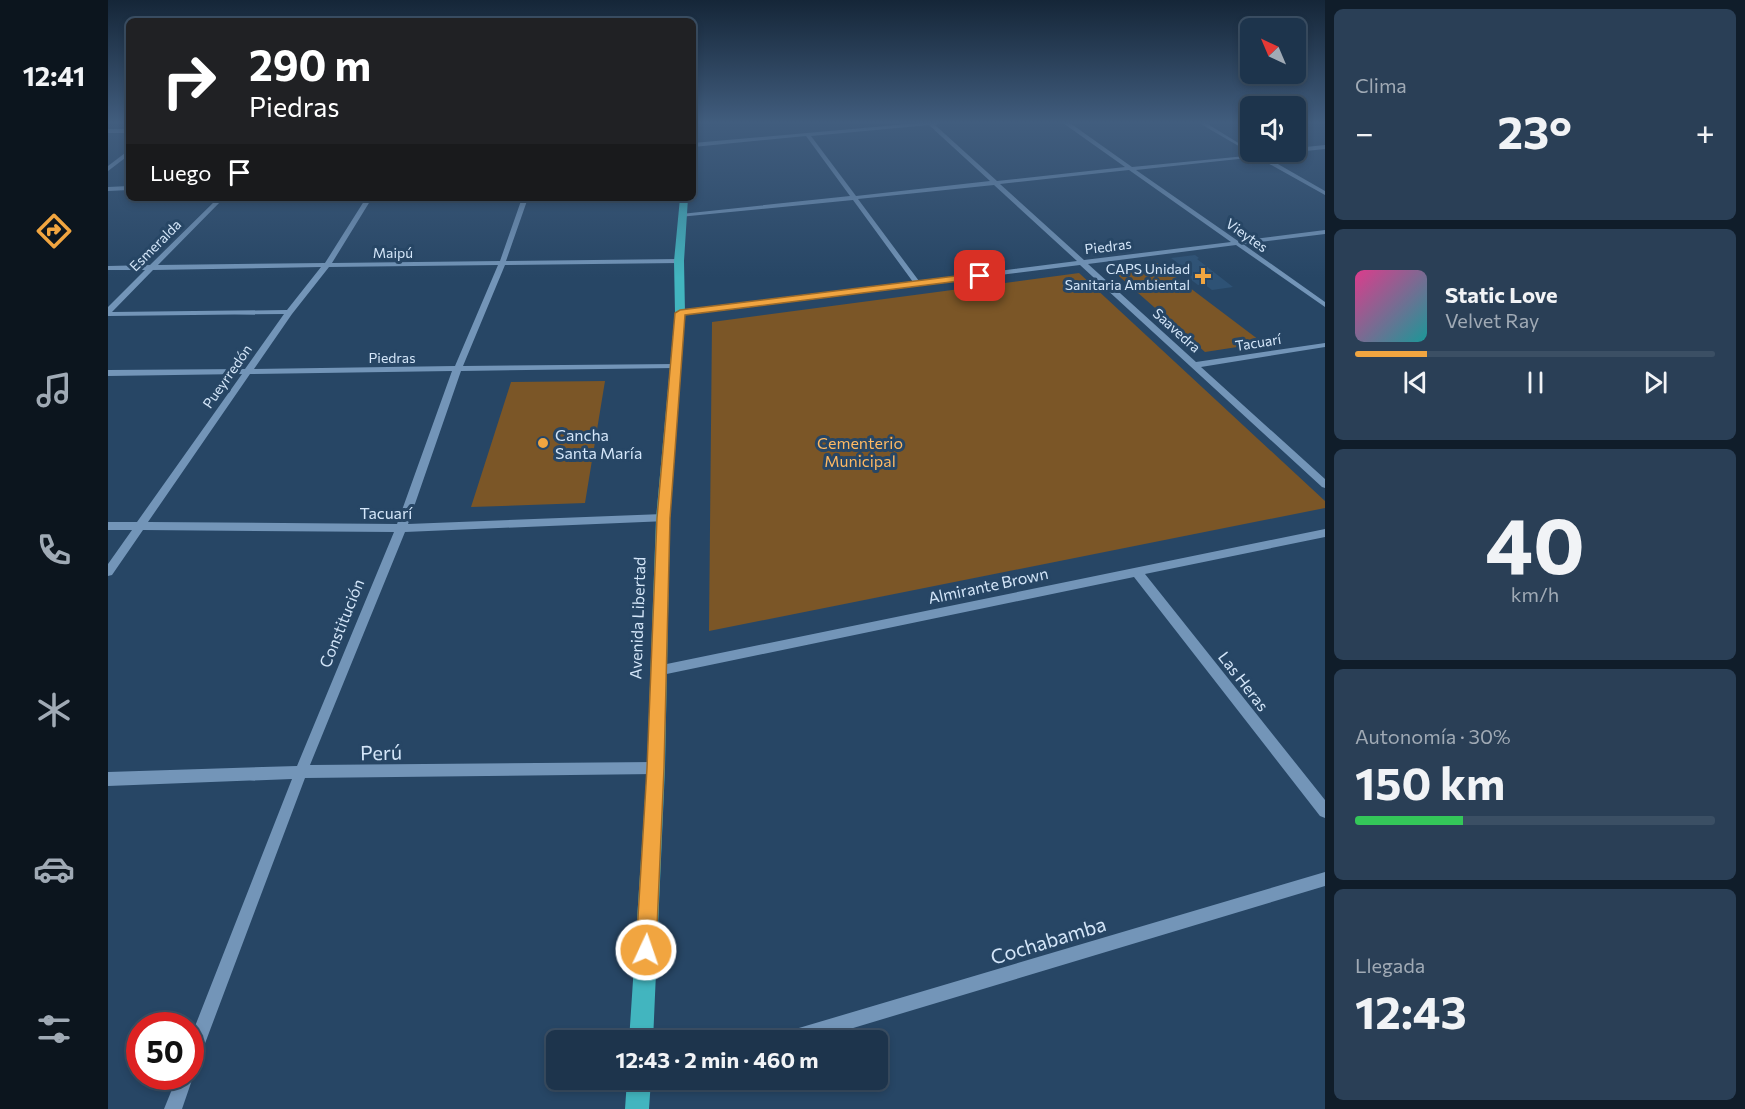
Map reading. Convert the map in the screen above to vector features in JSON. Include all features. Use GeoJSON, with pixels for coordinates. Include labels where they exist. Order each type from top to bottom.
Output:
{"type":"FeatureCollection","features":[{"type":"Feature","properties":{"kind":"main road","name":"Avenida Libertad"},"geometry":{"type":"LineString","coordinates":[[642,1030],[656,768],[663,518],[680,313],[679,261],[684,201]]}},
{"type":"Feature","properties":{"kind":"main road"},"geometry":{"type":"LineString","coordinates":[[637,1109],[641,1090]]}},
{"type":"Feature","properties":{"kind":"street"},"geometry":{"type":"LineString","coordinates":[[838,175],[918,284]]}},
{"type":"Feature","properties":{"kind":"street","name":"Saavedra"},"geometry":{"type":"LineString","coordinates":[[989,175],[1325,485]]}},
{"type":"Feature","properties":{"kind":"street"},"geometry":{"type":"LineString","coordinates":[[681,216],[1066,175]]}},
{"type":"Feature","properties":{"kind":"street","name":"Vieytes"},"geometry":{"type":"LineString","coordinates":[[1140,175],[1325,305]]}},
{"type":"Feature","properties":{"kind":"street"},"geometry":{"type":"LineString","coordinates":[[1293,175],[1325,193]]}},
{"type":"Feature","properties":{"kind":"street"},"geometry":{"type":"LineString","coordinates":[[108,189],[126,188]]}},
{"type":"Feature","properties":{"kind":"street","name":"Esmeralda"},"geometry":{"type":"LineString","coordinates":[[108,313],[148,268],[218,201]]}},
{"type":"Feature","properties":{"kind":"street","name":"Pueyrredón"},"geometry":{"type":"LineString","coordinates":[[108,572],[289,312],[327,265],[367,201]]}},
{"type":"Feature","properties":{"kind":"street","name":"Constitución"},"geometry":{"type":"LineString","coordinates":[[204,1025],[301,772],[400,528],[457,370],[501,264],[524,201]]}},
{"type":"Feature","properties":{"kind":"street","name":"Piedras"},"geometry":{"type":"LineString","coordinates":[[680,313],[1325,232]]}},
{"type":"Feature","properties":{"kind":"street","name":"Maipú"},"geometry":{"type":"LineString","coordinates":[[108,268],[679,261]]}},
{"type":"Feature","properties":{"kind":"street"},"geometry":{"type":"LineString","coordinates":[[108,313],[289,312]]}},
{"type":"Feature","properties":{"kind":"street","name":"Tacuarí"},"geometry":{"type":"LineString","coordinates":[[1196,365],[1325,345]]}},
{"type":"Feature","properties":{"kind":"street","name":"Piedras"},"geometry":{"type":"LineString","coordinates":[[108,373],[675,366]]}},
{"type":"Feature","properties":{"kind":"street","name":"Tacuarí"},"geometry":{"type":"LineString","coordinates":[[108,526],[400,528],[663,518]]}},
{"type":"Feature","properties":{"kind":"street","name":"Almirante Brown"},"geometry":{"type":"LineString","coordinates":[[657,670],[1325,533]]}},
{"type":"Feature","properties":{"kind":"street","name":"Las Heras"},"geometry":{"type":"LineString","coordinates":[[1136,571],[1325,811]]}},
{"type":"Feature","properties":{"kind":"street","name":"Perú"},"geometry":{"type":"LineString","coordinates":[[108,779],[301,772],[656,768]]}},
{"type":"Feature","properties":{"kind":"street","name":"Cochabamba"},"geometry":{"type":"LineString","coordinates":[[819,1030],[1325,879]]}},
{"type":"Feature","properties":{"kind":"street"},"geometry":{"type":"LineString","coordinates":[[173,1109],[180,1090]]}},
{"type":"Feature","properties":{"kind":"shaded area","name":"CAPS Unidad Sanitaria Ambiental"},"geometry":{"type":"Polygon","coordinates":[[[1195,255],[1233,287],[1212,290],[1204,284],[1198,285],[1177,269],[1183,267],[1171,258],[1195,255]]]}},
{"type":"Feature","properties":{"kind":"green space"},"geometry":{"type":"Polygon","coordinates":[[[1157,263],[1263,343],[1205,352],[1112,270],[1157,263]]]}},
{"type":"Feature","properties":{"kind":"green space","name":"Cementerio Municipal"},"geometry":{"type":"Polygon","coordinates":[[[1079,273],[1325,501],[1325,508],[709,631],[712,322],[1079,273]]]}},
{"type":"Feature","properties":{"kind":"green space","name":"Cancha Santa María"},"geometry":{"type":"Polygon","coordinates":[[[605,381],[585,503],[471,507],[511,382],[605,381]]]}},
{"type":"Feature","properties":{"kind":"place","name":"CAPS Unidad Sanitaria Ambiental"},"geometry":{"type":"Point","coordinates":[1203,276]}},
{"type":"Feature","properties":{"kind":"place","name":"Cancha Santa María"},"geometry":{"type":"Point","coordinates":[543,443]}},
{"type":"Feature","properties":{"kind":"route"},"geometry":{"type":"LineString","coordinates":[[646,950],[656,768],[663,518],[680,313],[980,276]]}}]}
